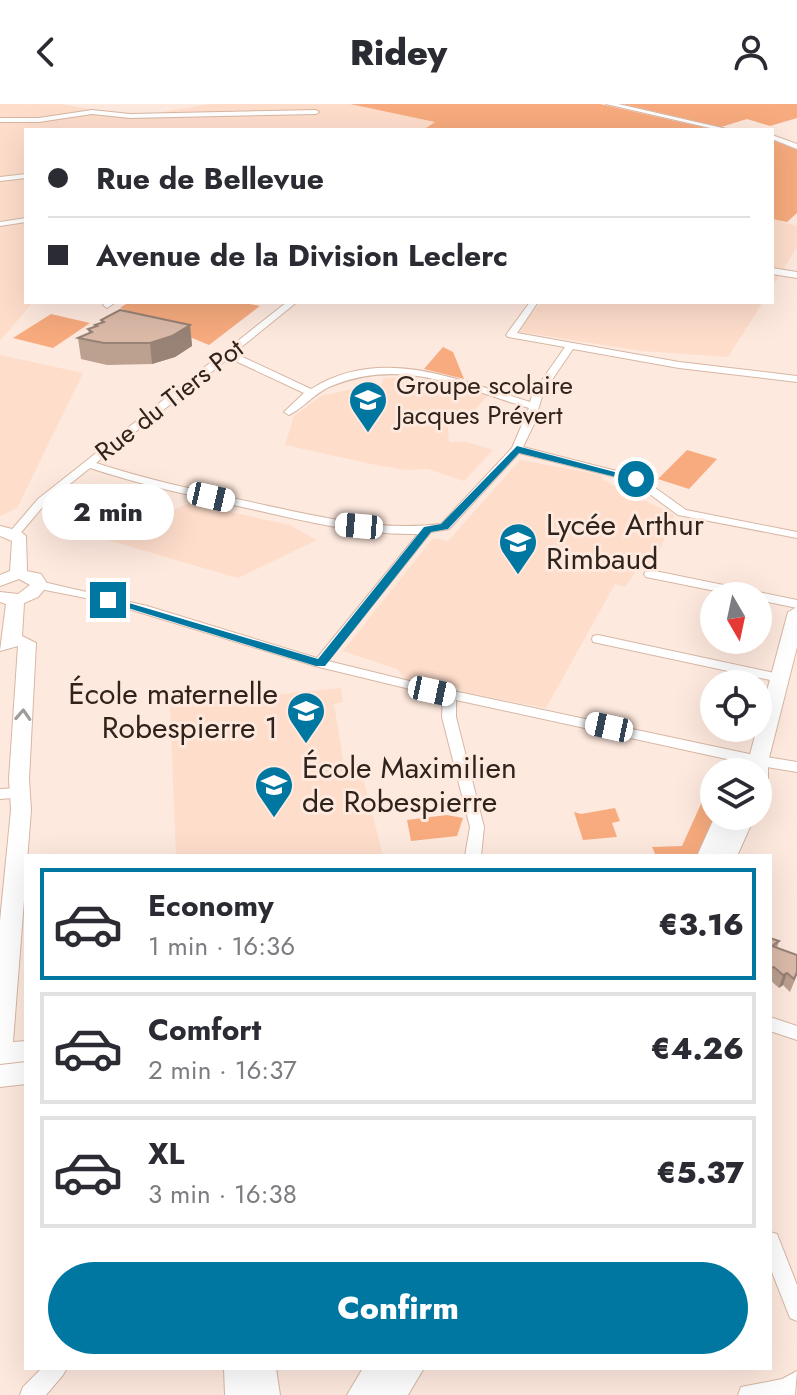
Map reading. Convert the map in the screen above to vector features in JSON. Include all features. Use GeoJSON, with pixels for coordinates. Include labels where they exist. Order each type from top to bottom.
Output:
{"type":"FeatureCollection","features":[{"type":"Feature","properties":{"kind":"street"},"geometry":{"type":"LineString","coordinates":[[609,104],[719,128]]}},
{"type":"Feature","properties":{"kind":"street"},"geometry":{"type":"LineString","coordinates":[[0,120],[39,120],[92,112],[130,116],[316,112]]}},
{"type":"Feature","properties":{"kind":"street"},"geometry":{"type":"LineString","coordinates":[[774,138],[797,147]]}},
{"type":"Feature","properties":{"kind":"street"},"geometry":{"type":"LineString","coordinates":[[0,179],[24,176]]}},
{"type":"Feature","properties":{"kind":"street"},"geometry":{"type":"LineString","coordinates":[[0,224],[24,220]]}},
{"type":"Feature","properties":{"kind":"street"},"geometry":{"type":"LineString","coordinates":[[774,271],[797,275]]}},
{"type":"Feature","properties":{"kind":"street","name":"Rue du Tiers Pot"},"geometry":{"type":"LineString","coordinates":[[7,533],[42,501],[290,304]]}},
{"type":"Feature","properties":{"kind":"street"},"geometry":{"type":"LineString","coordinates":[[532,304],[510,333],[679,365],[797,379]]}},
{"type":"Feature","properties":{"kind":"street"},"geometry":{"type":"LineString","coordinates":[[88,464],[211,497],[337,524],[428,529],[445,527],[517,449],[538,393],[571,345]]}},
{"type":"Feature","properties":{"kind":"street"},"geometry":{"type":"LineString","coordinates":[[228,354],[308,391]]}},
{"type":"Feature","properties":{"kind":"street"},"geometry":{"type":"LineString","coordinates":[[289,412],[308,391],[340,379],[401,371],[444,377],[534,406]]}},
{"type":"Feature","properties":{"kind":"street"},"geometry":{"type":"LineString","coordinates":[[517,449],[636,479],[682,513],[797,535]]}},
{"type":"Feature","properties":{"kind":"street"},"geometry":{"type":"LineString","coordinates":[[320,663],[428,529]]}},
{"type":"Feature","properties":{"kind":"street"},"geometry":{"type":"LineString","coordinates":[[7,533],[20,540],[18,574]]}},
{"type":"Feature","properties":{"kind":"street"},"geometry":{"type":"LineString","coordinates":[[0,581],[18,574],[30,576],[39,585],[84,593],[320,663],[450,695],[682,742],[727,758]]}},
{"type":"Feature","properties":{"kind":"street"},"geometry":{"type":"LineString","coordinates":[[650,574],[797,604]]}},
{"type":"Feature","properties":{"kind":"street"},"geometry":{"type":"LineString","coordinates":[[24,1051],[0,1055],[21,810],[10,793],[27,643],[6,642],[8,598],[34,593],[39,585]]}},
{"type":"Feature","properties":{"kind":"street"},"geometry":{"type":"LineString","coordinates":[[756,758],[797,612]]}},
{"type":"Feature","properties":{"kind":"street"},"geometry":{"type":"LineString","coordinates":[[598,639],[779,678]]}},
{"type":"Feature","properties":{"kind":"street"},"geometry":{"type":"LineString","coordinates":[[450,695],[449,717],[477,827],[473,854]]}},
{"type":"Feature","properties":{"kind":"street"},"geometry":{"type":"LineString","coordinates":[[772,767],[797,767]]}},
{"type":"Feature","properties":{"kind":"street"},"geometry":{"type":"LineString","coordinates":[[709,854],[720,830]]}},
{"type":"Feature","properties":{"kind":"street"},"geometry":{"type":"LineString","coordinates":[[727,854],[738,830]]}},
{"type":"Feature","properties":{"kind":"street"},"geometry":{"type":"LineString","coordinates":[[772,1025],[797,1033]]}},
{"type":"Feature","properties":{"kind":"street"},"geometry":{"type":"LineString","coordinates":[[0,1076],[24,1073]]}},
{"type":"Feature","properties":{"kind":"street"},"geometry":{"type":"LineString","coordinates":[[772,1246],[797,1311]]}},
{"type":"Feature","properties":{"kind":"street"},"geometry":{"type":"LineString","coordinates":[[31,1395],[54,1370]]}},
{"type":"Feature","properties":{"kind":"street"},"geometry":{"type":"LineString","coordinates":[[239,1370],[240,1395]]}},
{"type":"Feature","properties":{"kind":"street"},"geometry":{"type":"LineString","coordinates":[[261,1370],[265,1395]]}},
{"type":"Feature","properties":{"kind":"street"},"geometry":{"type":"LineString","coordinates":[[362,1395],[381,1370]]}},
{"type":"Feature","properties":{"kind":"street"},"geometry":{"type":"LineString","coordinates":[[390,1395],[408,1370]]}},
{"type":"Feature","properties":{"kind":"street"},"geometry":{"type":"LineString","coordinates":[[749,1395],[785,1389],[797,1382]]}},
{"type":"Feature","properties":{"kind":"shaded area"},"geometry":{"type":"Polygon","coordinates":[[[0,104],[61,104],[133,117],[210,104],[350,104],[437,122],[426,128],[24,128],[24,304],[31,304],[0,341],[0,104]]]}},
{"type":"Feature","properties":{"kind":"shaded area"},"geometry":{"type":"Polygon","coordinates":[[[350,104],[600,104],[706,128],[426,128],[435,122],[350,104]]]}},
{"type":"Feature","properties":{"kind":"shaded area"},"geometry":{"type":"Polygon","coordinates":[[[622,104],[797,104],[797,118],[770,126],[747,119],[721,127],[622,104]]]}},
{"type":"Feature","properties":{"kind":"shaded area"},"geometry":{"type":"Polygon","coordinates":[[[774,141],[797,150],[797,213],[787,222],[774,219],[774,141]]]}},
{"type":"Feature","properties":{"kind":"shaded area"},"geometry":{"type":"Polygon","coordinates":[[[774,220],[797,226],[797,247],[774,284],[774,220]]]}},
{"type":"Feature","properties":{"kind":"shaded area"},"geometry":{"type":"Polygon","coordinates":[[[126,304],[260,306],[209,345],[120,308],[126,304]]]}},
{"type":"Feature","properties":{"kind":"shaded area"},"geometry":{"type":"Polygon","coordinates":[[[540,304],[762,304],[728,357],[642,351],[515,331],[540,304]]]}},
{"type":"Feature","properties":{"kind":"shaded area"},"geometry":{"type":"Polygon","coordinates":[[[51,314],[90,323],[53,348],[13,338],[51,314]]]}},
{"type":"Feature","properties":{"kind":"shaded area"},"geometry":{"type":"Polygon","coordinates":[[[443,347],[453,352],[464,379],[424,369],[443,347]]]}},
{"type":"Feature","properties":{"kind":"shaded area"},"geometry":{"type":"Polygon","coordinates":[[[0,355],[83,373],[17,508],[0,516],[0,355]]]}},
{"type":"Feature","properties":{"kind":"shaded area","name":"Groupe scolaire Jacques Prévert"},"geometry":{"type":"Polygon","coordinates":[[[411,377],[488,395],[470,415],[451,418],[448,427],[449,442],[467,442],[493,450],[464,481],[428,469],[406,470],[285,445],[294,416],[321,396],[352,389],[380,389],[384,378],[411,377]]]}},
{"type":"Feature","properties":{"kind":"shaded area"},"geometry":{"type":"Polygon","coordinates":[[[687,450],[717,459],[689,489],[658,479],[687,450]]]}},
{"type":"Feature","properties":{"kind":"shaded area","name":"Lycée Arthur Rimbaud"},"geometry":{"type":"Polygon","coordinates":[[[520,460],[596,474],[674,515],[652,569],[639,567],[625,587],[615,584],[546,708],[465,693],[460,688],[419,680],[407,681],[397,669],[343,651],[433,538],[448,541],[520,460]]]}},
{"type":"Feature","properties":{"kind":"shaded area"},"geometry":{"type":"Polygon","coordinates":[[[189,503],[290,525],[317,540],[238,578],[107,540],[189,503]]]}},
{"type":"Feature","properties":{"kind":"shaded area"},"geometry":{"type":"Polygon","coordinates":[[[341,688],[343,702],[334,704],[344,765],[363,777],[382,854],[176,854],[170,705],[341,688]]]}},
{"type":"Feature","properties":{"kind":"shaded area"},"geometry":{"type":"Polygon","coordinates":[[[700,806],[700,830],[711,830],[700,854],[655,854],[652,847],[682,846],[700,806]]]}},
{"type":"Feature","properties":{"kind":"shaded area"},"geometry":{"type":"Polygon","coordinates":[[[615,808],[620,821],[612,823],[617,837],[583,840],[574,812],[581,814],[615,808]]]}},
{"type":"Feature","properties":{"kind":"shaded area"},"geometry":{"type":"Polygon","coordinates":[[[447,815],[463,818],[457,836],[411,841],[407,820],[447,815]]]}},
{"type":"Feature","properties":{"kind":"building"},"geometry":{"type":"Polygon","coordinates":[[[120,310],[190,325],[172,336],[150,343],[104,343],[78,338],[92,332],[88,329],[120,310]]]}},
{"type":"Feature","properties":{"kind":"building"},"geometry":{"type":"Polygon","coordinates":[[[772,946],[797,955],[794,979],[774,967],[772,946]]]}},
{"type":"Feature","properties":{"kind":"place","name":"Groupe scolaire Jacques Prévert"},"geometry":{"type":"Point","coordinates":[368,434]}},
{"type":"Feature","properties":{"kind":"place","name":"Lycée Arthur Rimbaud"},"geometry":{"type":"Point","coordinates":[518,576]}},
{"type":"Feature","properties":{"kind":"place","name":"École maternelle Robespierre 1"},"geometry":{"type":"Point","coordinates":[306,745]}},
{"type":"Feature","properties":{"kind":"place","name":"École Maximilien de Robespierre"},"geometry":{"type":"Point","coordinates":[274,819]}},
{"type":"Feature","properties":{"kind":"route"},"geometry":{"type":"LineString","coordinates":[[108,600],[320,663],[428,529],[445,527],[517,449],[636,479]]}}]}
